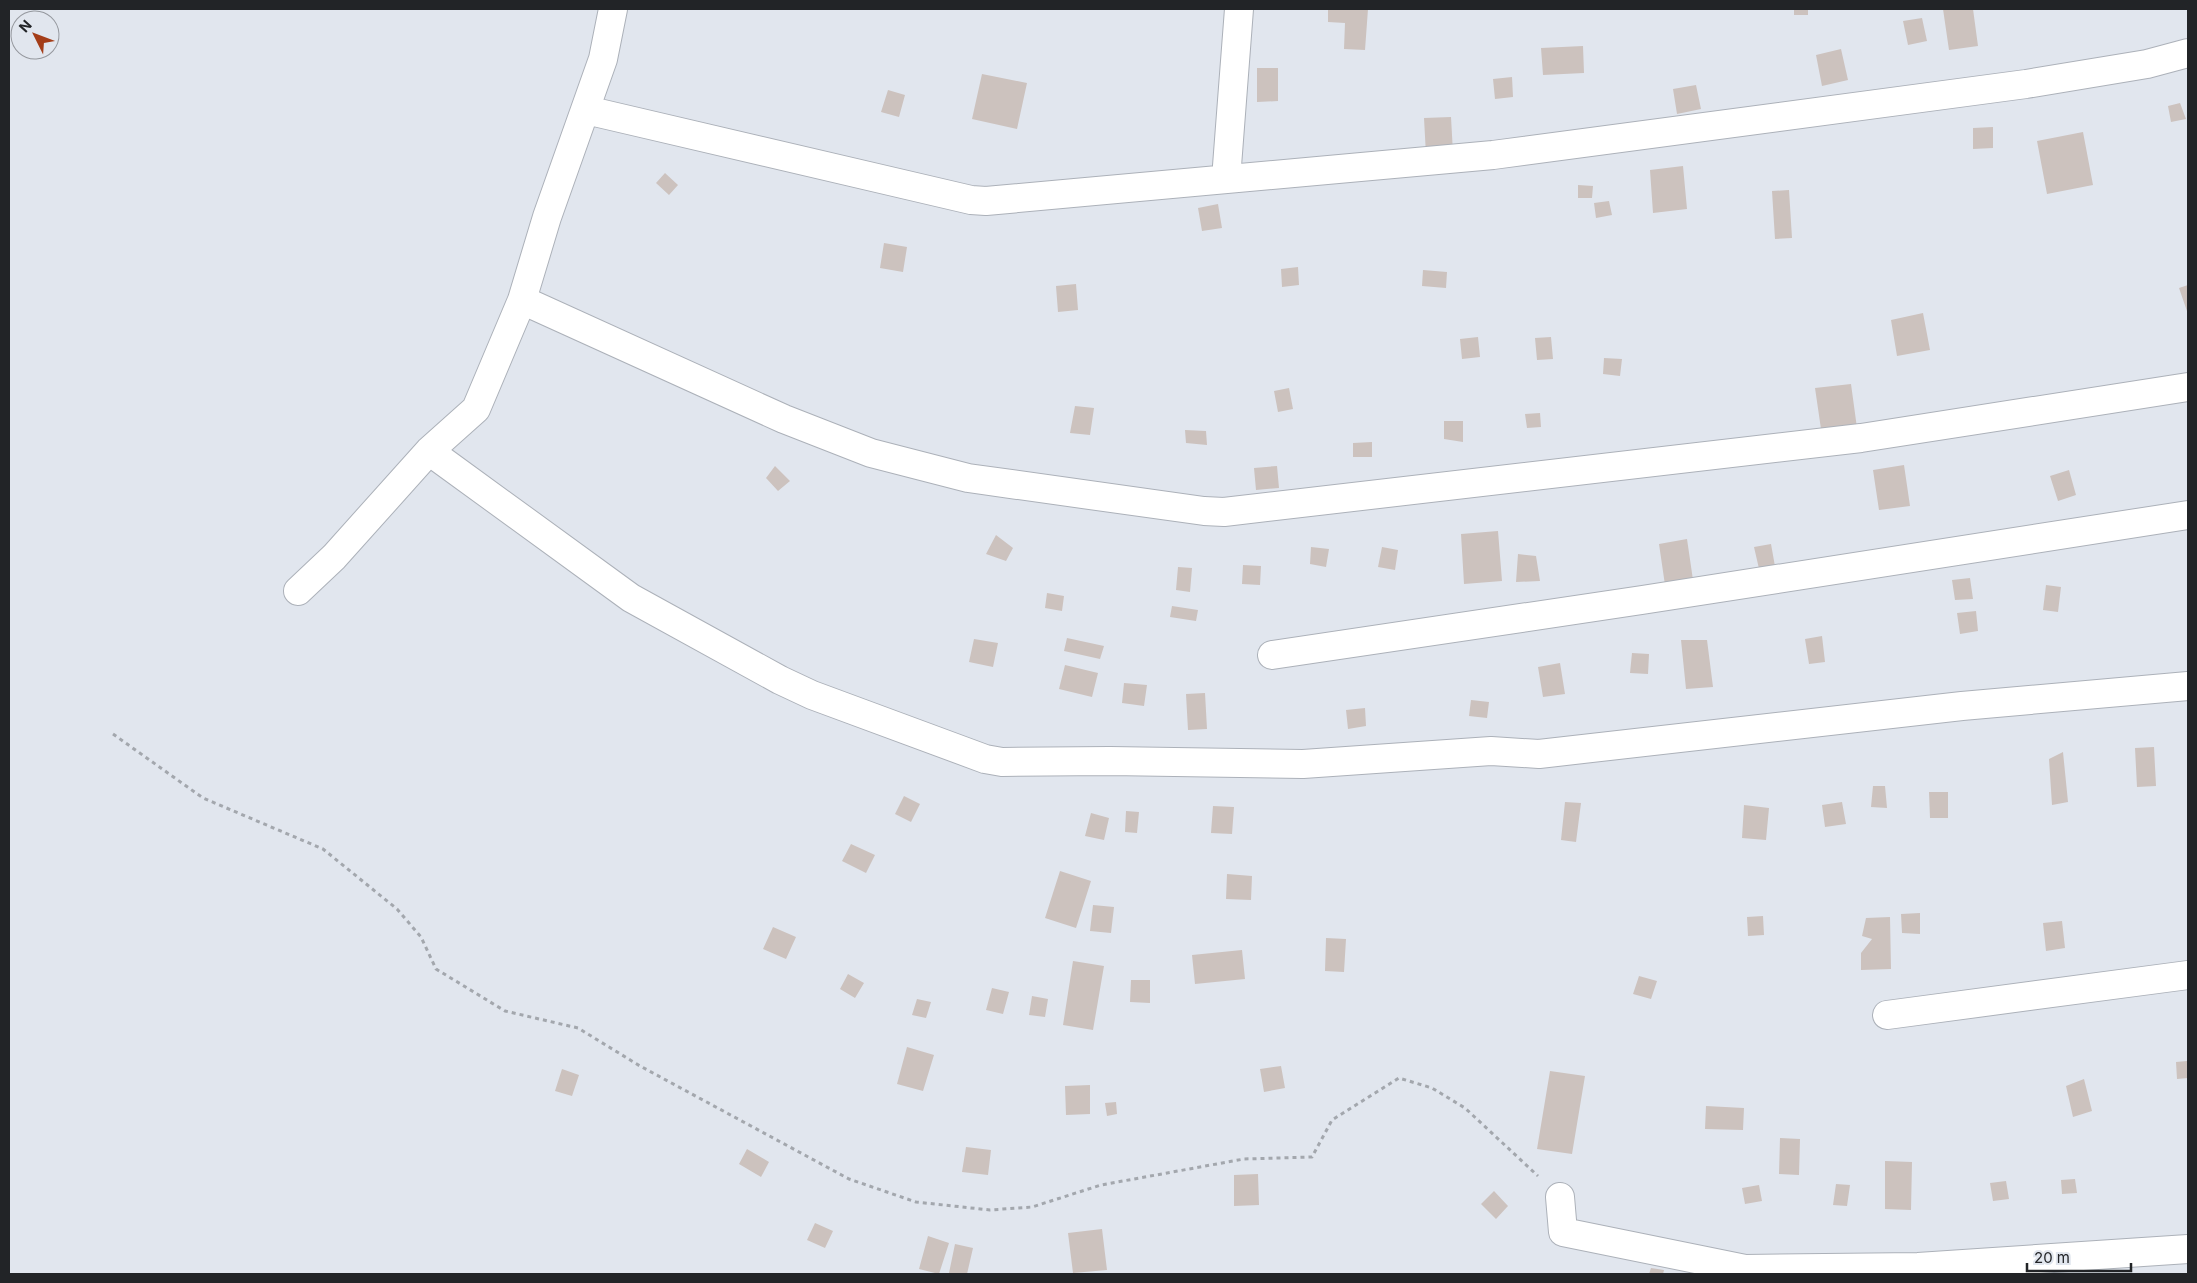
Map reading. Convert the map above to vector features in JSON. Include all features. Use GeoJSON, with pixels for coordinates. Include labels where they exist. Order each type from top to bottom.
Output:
{"type":"FeatureCollection","features":[{"type":"Feature","properties":{"kind":"street"},"geometry":{"type":"LineString","coordinates":[[298,591],[334,557],[429,451],[476,408],[522,300],[548,217],[603,60],[613,9]]}},
{"type":"Feature","properties":{"kind":"street"},"geometry":{"type":"LineString","coordinates":[[1226,179],[1239,9]]}},
{"type":"Feature","properties":{"kind":"street"},"geometry":{"type":"LineString","coordinates":[[586,110],[971,200],[986,201],[1503,153],[2026,84],[2147,64],[2188,52]]}},
{"type":"Feature","properties":{"kind":"street"},"geometry":{"type":"LineString","coordinates":[[522,300],[784,419],[871,454],[968,478],[1210,512],[1224,512],[1861,438],[2188,387]]}},
{"type":"Feature","properties":{"kind":"street"},"geometry":{"type":"LineString","coordinates":[[429,451],[631,598],[780,680],[984,759],[1002,762],[1110,761],[1303,764],[1491,751],[1539,754],[1962,706],[2188,686]]}},
{"type":"Feature","properties":{"kind":"street"},"geometry":{"type":"LineString","coordinates":[[1272,654],[1642,600],[2188,515]]}},
{"type":"Feature","properties":{"kind":"street"},"geometry":{"type":"LineString","coordinates":[[1887,1015],[2188,975]]}},
{"type":"Feature","properties":{"kind":"street"},"geometry":{"type":"LineString","coordinates":[[1560,1197],[1563,1232],[1746,1269],[1918,1267],[2188,1248]]}},
{"type":"Feature","properties":{"kind":"path"},"geometry":{"type":"LineString","coordinates":[[113,734],[203,798],[323,849],[397,909],[421,937],[436,969],[504,1011],[578,1028],[640,1066],[849,1179],[916,1202],[990,1210],[1032,1207],[1101,1185],[1215,1164],[1244,1159],[1312,1157],[1332,1120],[1399,1078],[1432,1088],[1465,1108],[1560,1197]]}},
{"type":"Feature","properties":{"kind":"building"},"geometry":{"type":"Polygon","coordinates":[[[1328,9],[1368,9],[1365,50],[1344,49],[1345,23],[1328,22],[1328,9]]]}},
{"type":"Feature","properties":{"kind":"building"},"geometry":{"type":"Polygon","coordinates":[[[1794,9],[1808,9],[1808,15],[1794,15],[1794,9]]]}},
{"type":"Feature","properties":{"kind":"building"},"geometry":{"type":"Polygon","coordinates":[[[1943,9],[1973,9],[1978,46],[1949,50],[1943,9]]]}},
{"type":"Feature","properties":{"kind":"building"},"geometry":{"type":"Polygon","coordinates":[[[1922,18],[1927,41],[1908,45],[1903,21],[1922,18]]]}},
{"type":"Feature","properties":{"kind":"building"},"geometry":{"type":"Polygon","coordinates":[[[1583,46],[1584,73],[1543,75],[1541,48],[1583,46]]]}},
{"type":"Feature","properties":{"kind":"building"},"geometry":{"type":"Polygon","coordinates":[[[1841,49],[1848,80],[1822,86],[1816,55],[1841,49]]]}},
{"type":"Feature","properties":{"kind":"building"},"geometry":{"type":"Polygon","coordinates":[[[1257,68],[1278,68],[1278,101],[1257,102],[1257,68]]]}},
{"type":"Feature","properties":{"kind":"building"},"geometry":{"type":"Polygon","coordinates":[[[982,74],[1027,83],[1017,129],[972,119],[982,74]]]}},
{"type":"Feature","properties":{"kind":"building"},"geometry":{"type":"Polygon","coordinates":[[[1512,77],[1513,97],[1495,99],[1493,79],[1512,77]]]}},
{"type":"Feature","properties":{"kind":"building"},"geometry":{"type":"Polygon","coordinates":[[[1696,85],[1701,109],[1677,114],[1673,89],[1696,85]]]}},
{"type":"Feature","properties":{"kind":"building"},"geometry":{"type":"Polygon","coordinates":[[[888,90],[905,95],[899,117],[881,112],[888,90]]]}},
{"type":"Feature","properties":{"kind":"building"},"geometry":{"type":"Polygon","coordinates":[[[2180,103],[2186,119],[2171,122],[2168,106],[2180,103]]]}},
{"type":"Feature","properties":{"kind":"building"},"geometry":{"type":"Polygon","coordinates":[[[1451,117],[1453,153],[1426,155],[1424,118],[1451,117]]]}},
{"type":"Feature","properties":{"kind":"building"},"geometry":{"type":"Polygon","coordinates":[[[1993,127],[1993,148],[1973,149],[1973,128],[1993,127]]]}},
{"type":"Feature","properties":{"kind":"building"},"geometry":{"type":"Polygon","coordinates":[[[2083,132],[2093,185],[2047,194],[2037,141],[2083,132]]]}},
{"type":"Feature","properties":{"kind":"building"},"geometry":{"type":"Polygon","coordinates":[[[1683,166],[1687,209],[1653,213],[1650,170],[1683,166]]]}},
{"type":"Feature","properties":{"kind":"building"},"geometry":{"type":"Polygon","coordinates":[[[665,173],[678,185],[669,195],[656,183],[665,173]]]}},
{"type":"Feature","properties":{"kind":"building"},"geometry":{"type":"Polygon","coordinates":[[[1578,185],[1593,186],[1592,198],[1578,198],[1578,185]]]}},
{"type":"Feature","properties":{"kind":"building"},"geometry":{"type":"Polygon","coordinates":[[[1789,190],[1792,238],[1775,239],[1772,191],[1789,190]]]}},
{"type":"Feature","properties":{"kind":"building"},"geometry":{"type":"Polygon","coordinates":[[[1609,201],[1612,215],[1596,218],[1594,203],[1609,201]]]}},
{"type":"Feature","properties":{"kind":"building"},"geometry":{"type":"Polygon","coordinates":[[[1218,204],[1222,228],[1202,231],[1198,208],[1218,204]]]}},
{"type":"Feature","properties":{"kind":"building"},"geometry":{"type":"Polygon","coordinates":[[[884,243],[907,247],[903,272],[880,268],[884,243]]]}},
{"type":"Feature","properties":{"kind":"building"},"geometry":{"type":"Polygon","coordinates":[[[1298,267],[1299,285],[1282,287],[1281,269],[1298,267]]]}},
{"type":"Feature","properties":{"kind":"building"},"geometry":{"type":"Polygon","coordinates":[[[1423,270],[1447,272],[1446,288],[1422,286],[1423,270]]]}},
{"type":"Feature","properties":{"kind":"building"},"geometry":{"type":"Polygon","coordinates":[[[1076,284],[1078,310],[1058,312],[1056,286],[1076,284]]]}},
{"type":"Feature","properties":{"kind":"building"},"geometry":{"type":"Polygon","coordinates":[[[2188,285],[2188,314],[2179,288],[2188,285]]]}},
{"type":"Feature","properties":{"kind":"building"},"geometry":{"type":"Polygon","coordinates":[[[1923,313],[1930,350],[1897,356],[1891,320],[1923,313]]]}},
{"type":"Feature","properties":{"kind":"building"},"geometry":{"type":"Polygon","coordinates":[[[1478,337],[1480,357],[1462,359],[1460,339],[1478,337]]]}},
{"type":"Feature","properties":{"kind":"building"},"geometry":{"type":"Polygon","coordinates":[[[1551,337],[1553,359],[1537,360],[1535,338],[1551,337]]]}},
{"type":"Feature","properties":{"kind":"building"},"geometry":{"type":"Polygon","coordinates":[[[1604,358],[1622,359],[1620,376],[1603,374],[1604,358]]]}},
{"type":"Feature","properties":{"kind":"building"},"geometry":{"type":"Polygon","coordinates":[[[1851,384],[1857,428],[1821,429],[1815,388],[1851,384]]]}},
{"type":"Feature","properties":{"kind":"building"},"geometry":{"type":"Polygon","coordinates":[[[1289,388],[1293,409],[1278,412],[1274,391],[1289,388]]]}},
{"type":"Feature","properties":{"kind":"building"},"geometry":{"type":"Polygon","coordinates":[[[1075,406],[1094,408],[1090,435],[1070,433],[1075,406]]]}},
{"type":"Feature","properties":{"kind":"building"},"geometry":{"type":"Polygon","coordinates":[[[1540,413],[1541,427],[1527,428],[1525,414],[1540,413]]]}},
{"type":"Feature","properties":{"kind":"building"},"geometry":{"type":"Polygon","coordinates":[[[1444,421],[1463,421],[1463,442],[1444,439],[1444,421]]]}},
{"type":"Feature","properties":{"kind":"building"},"geometry":{"type":"Polygon","coordinates":[[[1185,430],[1206,431],[1207,445],[1186,443],[1185,430]]]}},
{"type":"Feature","properties":{"kind":"building"},"geometry":{"type":"Polygon","coordinates":[[[1372,442],[1372,457],[1353,457],[1353,443],[1372,442]]]}},
{"type":"Feature","properties":{"kind":"building"},"geometry":{"type":"Polygon","coordinates":[[[1904,465],[1910,506],[1879,510],[1873,470],[1904,465]]]}},
{"type":"Feature","properties":{"kind":"building"},"geometry":{"type":"Polygon","coordinates":[[[775,466],[790,481],[778,491],[766,478],[775,466]]]}},
{"type":"Feature","properties":{"kind":"building"},"geometry":{"type":"Polygon","coordinates":[[[1277,466],[1279,488],[1256,490],[1254,468],[1277,466]]]}},
{"type":"Feature","properties":{"kind":"building"},"geometry":{"type":"Polygon","coordinates":[[[2069,470],[2076,495],[2058,501],[2050,476],[2069,470]]]}},
{"type":"Feature","properties":{"kind":"building"},"geometry":{"type":"Polygon","coordinates":[[[1498,531],[1502,581],[1464,584],[1461,534],[1498,531]]]}},
{"type":"Feature","properties":{"kind":"building"},"geometry":{"type":"Polygon","coordinates":[[[996,535],[1013,548],[1006,561],[986,554],[996,535]]]}},
{"type":"Feature","properties":{"kind":"building"},"geometry":{"type":"Polygon","coordinates":[[[1687,539],[1693,580],[1665,585],[1659,544],[1687,539]]]}},
{"type":"Feature","properties":{"kind":"building"},"geometry":{"type":"Polygon","coordinates":[[[1771,544],[1776,572],[1760,573],[1754,547],[1771,544]]]}},
{"type":"Feature","properties":{"kind":"building"},"geometry":{"type":"Polygon","coordinates":[[[1311,547],[1329,549],[1326,567],[1310,564],[1311,547]]]}},
{"type":"Feature","properties":{"kind":"building"},"geometry":{"type":"Polygon","coordinates":[[[1382,547],[1398,550],[1395,570],[1378,567],[1382,547]]]}},
{"type":"Feature","properties":{"kind":"building"},"geometry":{"type":"Polygon","coordinates":[[[1518,554],[1536,556],[1540,581],[1516,582],[1518,554]]]}},
{"type":"Feature","properties":{"kind":"building"},"geometry":{"type":"Polygon","coordinates":[[[1243,565],[1261,566],[1260,585],[1242,584],[1243,565]]]}},
{"type":"Feature","properties":{"kind":"building"},"geometry":{"type":"Polygon","coordinates":[[[1178,567],[1192,568],[1190,592],[1176,590],[1178,567]]]}},
{"type":"Feature","properties":{"kind":"building"},"geometry":{"type":"Polygon","coordinates":[[[1970,578],[1973,599],[1955,600],[1952,580],[1970,578]]]}},
{"type":"Feature","properties":{"kind":"building"},"geometry":{"type":"Polygon","coordinates":[[[2046,585],[2061,587],[2058,612],[2043,610],[2046,585]]]}},
{"type":"Feature","properties":{"kind":"building"},"geometry":{"type":"Polygon","coordinates":[[[1047,593],[1064,596],[1062,611],[1045,608],[1047,593]]]}},
{"type":"Feature","properties":{"kind":"building"},"geometry":{"type":"Polygon","coordinates":[[[1172,606],[1198,610],[1196,621],[1170,617],[1172,606]]]}},
{"type":"Feature","properties":{"kind":"building"},"geometry":{"type":"Polygon","coordinates":[[[1976,611],[1978,631],[1960,634],[1957,613],[1976,611]]]}},
{"type":"Feature","properties":{"kind":"building"},"geometry":{"type":"Polygon","coordinates":[[[1822,636],[1825,662],[1809,664],[1805,639],[1822,636]]]}},
{"type":"Feature","properties":{"kind":"building"},"geometry":{"type":"Polygon","coordinates":[[[1067,638],[1104,646],[1100,659],[1064,651],[1067,638]]]}},
{"type":"Feature","properties":{"kind":"building"},"geometry":{"type":"Polygon","coordinates":[[[974,639],[998,643],[993,667],[969,662],[974,639]]]}},
{"type":"Feature","properties":{"kind":"building"},"geometry":{"type":"Polygon","coordinates":[[[1681,640],[1707,640],[1713,687],[1686,689],[1681,640]]]}},
{"type":"Feature","properties":{"kind":"building"},"geometry":{"type":"Polygon","coordinates":[[[1632,653],[1649,654],[1648,674],[1630,673],[1632,653]]]}},
{"type":"Feature","properties":{"kind":"building"},"geometry":{"type":"Polygon","coordinates":[[[1560,663],[1565,694],[1543,697],[1538,667],[1560,663]]]}},
{"type":"Feature","properties":{"kind":"building"},"geometry":{"type":"Polygon","coordinates":[[[1065,665],[1098,673],[1092,697],[1059,689],[1065,665]]]}},
{"type":"Feature","properties":{"kind":"building"},"geometry":{"type":"Polygon","coordinates":[[[1124,683],[1147,685],[1144,706],[1122,703],[1124,683]]]}},
{"type":"Feature","properties":{"kind":"building"},"geometry":{"type":"Polygon","coordinates":[[[1205,693],[1207,729],[1188,730],[1186,694],[1205,693]]]}},
{"type":"Feature","properties":{"kind":"building"},"geometry":{"type":"Polygon","coordinates":[[[1471,700],[1489,702],[1487,718],[1469,716],[1471,700]]]}},
{"type":"Feature","properties":{"kind":"building"},"geometry":{"type":"Polygon","coordinates":[[[1365,708],[1366,726],[1348,729],[1346,710],[1365,708]]]}},
{"type":"Feature","properties":{"kind":"building"},"geometry":{"type":"Polygon","coordinates":[[[2154,747],[2156,786],[2137,787],[2135,748],[2154,747]]]}},
{"type":"Feature","properties":{"kind":"building"},"geometry":{"type":"Polygon","coordinates":[[[2063,752],[2068,802],[2052,805],[2049,759],[2063,752]]]}},
{"type":"Feature","properties":{"kind":"building"},"geometry":{"type":"Polygon","coordinates":[[[1873,786],[1885,786],[1887,808],[1871,807],[1873,786]]]}},
{"type":"Feature","properties":{"kind":"building"},"geometry":{"type":"Polygon","coordinates":[[[1929,792],[1948,792],[1948,818],[1930,818],[1929,792]]]}},
{"type":"Feature","properties":{"kind":"building"},"geometry":{"type":"Polygon","coordinates":[[[904,796],[920,804],[911,822],[895,814],[904,796]]]}},
{"type":"Feature","properties":{"kind":"building"},"geometry":{"type":"Polygon","coordinates":[[[1565,802],[1581,803],[1576,842],[1561,840],[1565,802]]]}},
{"type":"Feature","properties":{"kind":"building"},"geometry":{"type":"Polygon","coordinates":[[[1842,802],[1846,824],[1825,827],[1822,805],[1842,802]]]}},
{"type":"Feature","properties":{"kind":"building"},"geometry":{"type":"Polygon","coordinates":[[[1744,805],[1769,808],[1766,840],[1742,838],[1744,805]]]}},
{"type":"Feature","properties":{"kind":"building"},"geometry":{"type":"Polygon","coordinates":[[[1213,806],[1234,807],[1232,834],[1211,833],[1213,806]]]}},
{"type":"Feature","properties":{"kind":"building"},"geometry":{"type":"Polygon","coordinates":[[[1126,811],[1139,812],[1137,833],[1125,832],[1126,811]]]}},
{"type":"Feature","properties":{"kind":"building"},"geometry":{"type":"Polygon","coordinates":[[[1091,813],[1109,818],[1104,840],[1085,836],[1091,813]]]}},
{"type":"Feature","properties":{"kind":"building"},"geometry":{"type":"Polygon","coordinates":[[[851,844],[875,855],[866,873],[842,861],[851,844]]]}},
{"type":"Feature","properties":{"kind":"building"},"geometry":{"type":"Polygon","coordinates":[[[1060,871],[1091,881],[1076,928],[1045,918],[1060,871]]]}},
{"type":"Feature","properties":{"kind":"building"},"geometry":{"type":"Polygon","coordinates":[[[1227,874],[1252,876],[1251,900],[1226,899],[1227,874]]]}},
{"type":"Feature","properties":{"kind":"building"},"geometry":{"type":"Polygon","coordinates":[[[1093,905],[1114,907],[1111,933],[1090,931],[1093,905]]]}},
{"type":"Feature","properties":{"kind":"building"},"geometry":{"type":"Polygon","coordinates":[[[1920,913],[1920,934],[1902,933],[1901,914],[1920,913]]]}},
{"type":"Feature","properties":{"kind":"building"},"geometry":{"type":"Polygon","coordinates":[[[1763,916],[1764,935],[1748,936],[1747,917],[1763,916]]]}},
{"type":"Feature","properties":{"kind":"building"},"geometry":{"type":"Polygon","coordinates":[[[1890,917],[1891,969],[1861,970],[1861,953],[1872,939],[1862,936],[1866,918],[1890,917]]]}},
{"type":"Feature","properties":{"kind":"building"},"geometry":{"type":"Polygon","coordinates":[[[2062,921],[2065,948],[2046,951],[2043,923],[2062,921]]]}},
{"type":"Feature","properties":{"kind":"building"},"geometry":{"type":"Polygon","coordinates":[[[773,927],[796,937],[786,959],[763,949],[773,927]]]}},
{"type":"Feature","properties":{"kind":"building"},"geometry":{"type":"Polygon","coordinates":[[[1326,938],[1346,939],[1344,972],[1325,971],[1326,938]]]}},
{"type":"Feature","properties":{"kind":"building"},"geometry":{"type":"Polygon","coordinates":[[[1242,950],[1245,979],[1195,984],[1192,955],[1242,950]]]}},
{"type":"Feature","properties":{"kind":"building"},"geometry":{"type":"Polygon","coordinates":[[[1073,961],[1104,966],[1093,1030],[1063,1025],[1073,961]]]}},
{"type":"Feature","properties":{"kind":"building"},"geometry":{"type":"Polygon","coordinates":[[[848,974],[864,983],[855,998],[840,989],[848,974]]]}},
{"type":"Feature","properties":{"kind":"building"},"geometry":{"type":"Polygon","coordinates":[[[1639,976],[1657,981],[1651,999],[1633,994],[1639,976]]]}},
{"type":"Feature","properties":{"kind":"building"},"geometry":{"type":"Polygon","coordinates":[[[1131,980],[1150,980],[1150,1003],[1130,1002],[1131,980]]]}},
{"type":"Feature","properties":{"kind":"building"},"geometry":{"type":"Polygon","coordinates":[[[992,988],[1009,992],[1003,1014],[986,1010],[992,988]]]}},
{"type":"Feature","properties":{"kind":"building"},"geometry":{"type":"Polygon","coordinates":[[[1032,996],[1048,999],[1045,1017],[1029,1015],[1032,996]]]}},
{"type":"Feature","properties":{"kind":"building"},"geometry":{"type":"Polygon","coordinates":[[[917,999],[931,1002],[926,1018],[912,1015],[917,999]]]}},
{"type":"Feature","properties":{"kind":"building"},"geometry":{"type":"Polygon","coordinates":[[[907,1047],[934,1055],[923,1091],[897,1084],[907,1047]]]}},
{"type":"Feature","properties":{"kind":"building"},"geometry":{"type":"Polygon","coordinates":[[[2187,1061],[2188,1078],[2177,1079],[2176,1062],[2187,1061]]]}},
{"type":"Feature","properties":{"kind":"building"},"geometry":{"type":"Polygon","coordinates":[[[1281,1066],[1285,1088],[1264,1092],[1260,1069],[1281,1066]]]}},
{"type":"Feature","properties":{"kind":"building"},"geometry":{"type":"Polygon","coordinates":[[[562,1069],[579,1075],[572,1096],[555,1091],[562,1069]]]}},
{"type":"Feature","properties":{"kind":"building"},"geometry":{"type":"Polygon","coordinates":[[[1550,1071],[1585,1076],[1572,1154],[1537,1149],[1550,1071]]]}},
{"type":"Feature","properties":{"kind":"building"},"geometry":{"type":"Polygon","coordinates":[[[2084,1079],[2092,1111],[2073,1117],[2066,1086],[2084,1079]]]}},
{"type":"Feature","properties":{"kind":"building"},"geometry":{"type":"Polygon","coordinates":[[[1090,1085],[1090,1114],[1066,1115],[1065,1086],[1090,1085]]]}},
{"type":"Feature","properties":{"kind":"building"},"geometry":{"type":"Polygon","coordinates":[[[1116,1102],[1117,1114],[1107,1116],[1105,1103],[1116,1102]]]}},
{"type":"Feature","properties":{"kind":"building"},"geometry":{"type":"Polygon","coordinates":[[[1706,1106],[1744,1108],[1743,1130],[1705,1129],[1706,1106]]]}},
{"type":"Feature","properties":{"kind":"building"},"geometry":{"type":"Polygon","coordinates":[[[1780,1138],[1800,1139],[1799,1175],[1779,1174],[1780,1138]]]}},
{"type":"Feature","properties":{"kind":"building"},"geometry":{"type":"Polygon","coordinates":[[[966,1147],[991,1150],[988,1175],[962,1172],[966,1147]]]}},
{"type":"Feature","properties":{"kind":"building"},"geometry":{"type":"Polygon","coordinates":[[[747,1149],[769,1162],[761,1177],[739,1164],[747,1149]]]}},
{"type":"Feature","properties":{"kind":"building"},"geometry":{"type":"Polygon","coordinates":[[[1885,1161],[1912,1162],[1911,1210],[1885,1209],[1885,1161]]]}},
{"type":"Feature","properties":{"kind":"building"},"geometry":{"type":"Polygon","coordinates":[[[1258,1174],[1259,1205],[1234,1206],[1234,1175],[1258,1174]]]}},
{"type":"Feature","properties":{"kind":"building"},"geometry":{"type":"Polygon","coordinates":[[[2075,1179],[2077,1193],[2062,1194],[2061,1180],[2075,1179]]]}},
{"type":"Feature","properties":{"kind":"building"},"geometry":{"type":"Polygon","coordinates":[[[2006,1181],[2009,1199],[1993,1201],[1990,1183],[2006,1181]]]}},
{"type":"Feature","properties":{"kind":"building"},"geometry":{"type":"Polygon","coordinates":[[[1836,1184],[1850,1185],[1847,1206],[1833,1205],[1836,1184]]]}},
{"type":"Feature","properties":{"kind":"building"},"geometry":{"type":"Polygon","coordinates":[[[1759,1185],[1762,1201],[1745,1204],[1742,1188],[1759,1185]]]}},
{"type":"Feature","properties":{"kind":"building"},"geometry":{"type":"Polygon","coordinates":[[[1494,1191],[1508,1206],[1496,1219],[1481,1204],[1494,1191]]]}},
{"type":"Feature","properties":{"kind":"building"},"geometry":{"type":"Polygon","coordinates":[[[815,1223],[833,1231],[825,1248],[807,1240],[815,1223]]]}},
{"type":"Feature","properties":{"kind":"building"},"geometry":{"type":"Polygon","coordinates":[[[1102,1229],[1107,1270],[1073,1273],[1068,1233],[1102,1229]]]}},
{"type":"Feature","properties":{"kind":"building"},"geometry":{"type":"Polygon","coordinates":[[[928,1236],[949,1243],[939,1274],[919,1269],[928,1236]]]}},
{"type":"Feature","properties":{"kind":"building"},"geometry":{"type":"Polygon","coordinates":[[[955,1244],[973,1248],[967,1274],[949,1273],[955,1244]]]}},
{"type":"Feature","properties":{"kind":"building"},"geometry":{"type":"Polygon","coordinates":[[[1651,1268],[1664,1270],[1663,1274],[1649,1274],[1651,1268]]]}}]}
